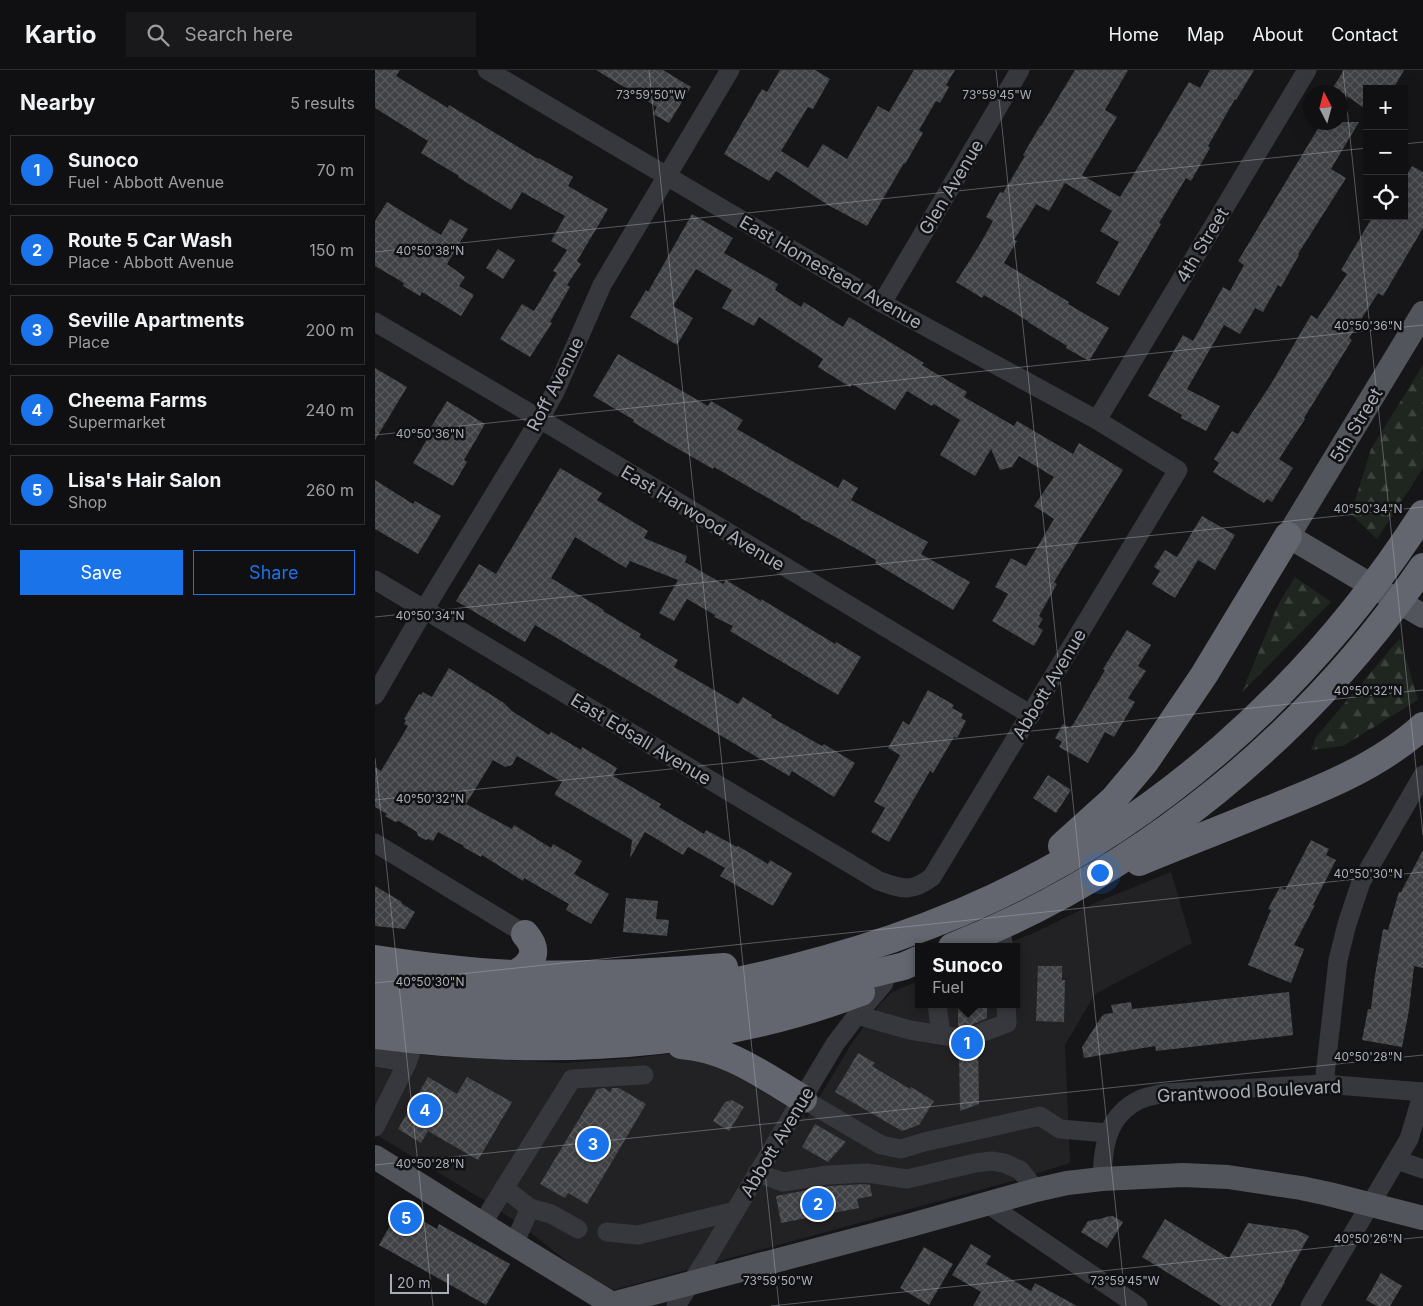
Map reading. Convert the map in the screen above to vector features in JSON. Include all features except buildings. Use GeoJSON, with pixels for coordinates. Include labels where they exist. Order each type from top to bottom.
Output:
{"type":"FeatureCollection","features":[{"type":"Feature","properties":{"kind":"highway"},"geometry":{"type":"LineString","coordinates":[[375,986],[440,995],[510,1000],[546,1001],[651,995],[759,977],[898,937],[965,911],[1063,861],[1151,804],[1207,760],[1261,712],[1311,661],[1359,605],[1423,514]]}},
{"type":"Feature","properties":{"kind":"highway"},"geometry":{"type":"LineString","coordinates":[[1019,884],[1113,800],[1140,769],[1195,689],[1288,536]]}},
{"type":"Feature","properties":{"kind":"highway"},"geometry":{"type":"LineString","coordinates":[[972,943],[1002,937],[1031,912],[1082,885],[1167,829],[1217,791],[1280,736],[1320,694],[1383,622],[1418,574]]}},
{"type":"Feature","properties":{"kind":"highway"},"geometry":{"type":"LineString","coordinates":[[1082,885],[1308,794],[1386,755],[1423,726]]}},
{"type":"Feature","properties":{"kind":"highway"},"geometry":{"type":"LineString","coordinates":[[515,974],[525,968],[531,959],[533,946],[525,934]]}},
{"type":"Feature","properties":{"kind":"highway"},"geometry":{"type":"LineString","coordinates":[[375,958],[449,969],[515,974],[591,974],[673,971],[830,958]]}},
{"type":"Feature","properties":{"kind":"highway"},"geometry":{"type":"LineString","coordinates":[[375,1011],[489,1024],[547,1025],[633,1021],[740,1005],[907,969]]}},
{"type":"Feature","properties":{"kind":"highway"},"geometry":{"type":"LineString","coordinates":[[375,1035],[411,1052],[511,1046],[637,1042],[693,1036],[742,1028],[841,1000],[907,969]]}},
{"type":"Feature","properties":{"kind":"highway"},"geometry":{"type":"LineString","coordinates":[[637,1042],[690,1045],[717,1051],[744,1064],[803,1099]]}},
{"type":"Feature","properties":{"kind":"main road","name":"5th Street"},"geometry":{"type":"LineString","coordinates":[[1288,536],[1423,313]]}},
{"type":"Feature","properties":{"kind":"main road"},"geometry":{"type":"LineString","coordinates":[[1288,536],[1423,616]]}},
{"type":"Feature","properties":{"kind":"main road"},"geometry":{"type":"LineString","coordinates":[[375,1157],[610,1305],[1036,1190],[1102,1179],[1183,1176],[1228,1177],[1301,1188],[1416,1216]]}},
{"type":"Feature","properties":{"kind":"street","name":"East Homestead Avenue"},"geometry":{"type":"LineString","coordinates":[[487,70],[882,303],[1097,420],[1178,470]]}},
{"type":"Feature","properties":{"kind":"street","name":"Roff Avenue"},"geometry":{"type":"LineString","coordinates":[[375,695],[424,610],[540,419],[555,392],[602,285],[730,70]]}},
{"type":"Feature","properties":{"kind":"street","name":"Glen Avenue"},"geometry":{"type":"LineString","coordinates":[[882,303],[1020,70]]}},
{"type":"Feature","properties":{"kind":"street","name":"4th Street"},"geometry":{"type":"LineString","coordinates":[[1097,420],[1307,70]]}},
{"type":"Feature","properties":{"kind":"street","name":"East Harwood Avenue"},"geometry":{"type":"LineString","coordinates":[[375,322],[540,419],[1031,715]]}},
{"type":"Feature","properties":{"kind":"street","name":"Abbott Avenue"},"geometry":{"type":"LineString","coordinates":[[910,888],[923,884],[932,876],[1178,470]]}},
{"type":"Feature","properties":{"kind":"street","name":"East Edsall Avenue"},"geometry":{"type":"LineString","coordinates":[[375,580],[879,881],[899,888],[910,888]]}},
{"type":"Feature","properties":{"kind":"street"},"geometry":{"type":"LineString","coordinates":[[1325,1084],[1339,960],[1347,924],[1361,882],[1423,776]]}},
{"type":"Feature","properties":{"kind":"street"},"geometry":{"type":"LineString","coordinates":[[375,842],[525,934]]}},
{"type":"Feature","properties":{"kind":"street","name":"Abbott Avenue"},"geometry":{"type":"LineString","coordinates":[[677,1306],[693,1283],[835,1044],[857,1014],[907,969]]}},
{"type":"Feature","properties":{"kind":"street"},"geometry":{"type":"LineString","coordinates":[[857,1014],[910,1030],[950,1036],[939,1008]]}},
{"type":"Feature","properties":{"kind":"street"},"geometry":{"type":"LineString","coordinates":[[978,1034],[1007,1024],[1006,1008]]}},
{"type":"Feature","properties":{"kind":"street"},"geometry":{"type":"LineString","coordinates":[[375,1057],[388,1059],[411,1052]]}},
{"type":"Feature","properties":{"kind":"street"},"geometry":{"type":"LineString","coordinates":[[376,1125],[411,1052]]}},
{"type":"Feature","properties":{"kind":"street"},"geometry":{"type":"LineString","coordinates":[[482,1224],[571,1079],[644,1075]]}},
{"type":"Feature","properties":{"kind":"street","name":"Grantwood Boulevard"},"geometry":{"type":"LineString","coordinates":[[1102,1179],[1102,1158],[1107,1133],[1116,1119],[1127,1108],[1142,1099],[1164,1093],[1325,1084],[1423,1092]]}},
{"type":"Feature","properties":{"kind":"street"},"geometry":{"type":"LineString","coordinates":[[1309,1306],[1409,1139],[1423,1092]]}},
{"type":"Feature","properties":{"kind":"street"},"geometry":{"type":"LineString","coordinates":[[803,1099],[881,1145],[901,1149],[1040,1116],[1060,1129],[1107,1133]]}},
{"type":"Feature","properties":{"kind":"street"},"geometry":{"type":"LineString","coordinates":[[1397,1160],[1423,1169]]}},
{"type":"Feature","properties":{"kind":"street"},"geometry":{"type":"LineString","coordinates":[[757,1173],[783,1182],[828,1175],[867,1173],[907,1179],[975,1163],[991,1162],[1004,1163],[1020,1170],[1036,1190]]}},
{"type":"Feature","properties":{"kind":"street"},"geometry":{"type":"LineString","coordinates":[[504,1188],[531,1208],[551,1214],[578,1228]]}},
{"type":"Feature","properties":{"kind":"street"},"geometry":{"type":"LineString","coordinates":[[986,1203],[1139,1306]]}},
{"type":"Feature","properties":{"kind":"street"},"geometry":{"type":"LineString","coordinates":[[513,1244],[531,1208]]}},
{"type":"Feature","properties":{"kind":"street"},"geometry":{"type":"LineString","coordinates":[[607,1232],[638,1235],[735,1211]]}},
{"type":"Feature","properties":{"kind":"shaded area"},"geometry":{"type":"Polygon","coordinates":[[[1171,872],[1192,943],[1095,994],[1065,1045],[1070,1163],[1009,1182],[606,1292],[521,1225],[375,1134],[375,1048],[449,1057],[564,1063],[633,1058],[688,1051],[731,1073],[807,1118],[852,1043],[880,1004],[892,992],[915,982],[915,1008],[1020,1008],[1020,943],[1009,943],[1097,902],[1171,872]]]}},
{"type":"Feature","properties":{"kind":"green space"},"geometry":{"type":"Polygon","coordinates":[[[1423,365],[1423,468],[1377,539],[1351,514],[1371,449],[1423,365]]]}},
{"type":"Feature","properties":{"kind":"green space"},"geometry":{"type":"Polygon","coordinates":[[[1295,577],[1331,602],[1242,692],[1278,605],[1295,577]]]}},
{"type":"Feature","properties":{"kind":"green space"},"geometry":{"type":"Polygon","coordinates":[[[1400,638],[1418,700],[1343,746],[1311,750],[1316,737],[1400,638]]]}},
{"type":"Feature","properties":{"kind":"place","name":"Sunoco"},"geometry":{"type":"Point","coordinates":[967,1043]}},
{"type":"Feature","properties":{"kind":"place","name":"Cheema Farms"},"geometry":{"type":"Point","coordinates":[425,1110]}},
{"type":"Feature","properties":{"kind":"place","name":"Seville Apartments"},"geometry":{"type":"Point","coordinates":[593,1144]}},
{"type":"Feature","properties":{"kind":"place","name":"Route 5 Car Wash"},"geometry":{"type":"Point","coordinates":[818,1204]}},
{"type":"Feature","properties":{"kind":"place","name":"Lisa's Hair Salon"},"geometry":{"type":"Point","coordinates":[406,1218]}}]}
